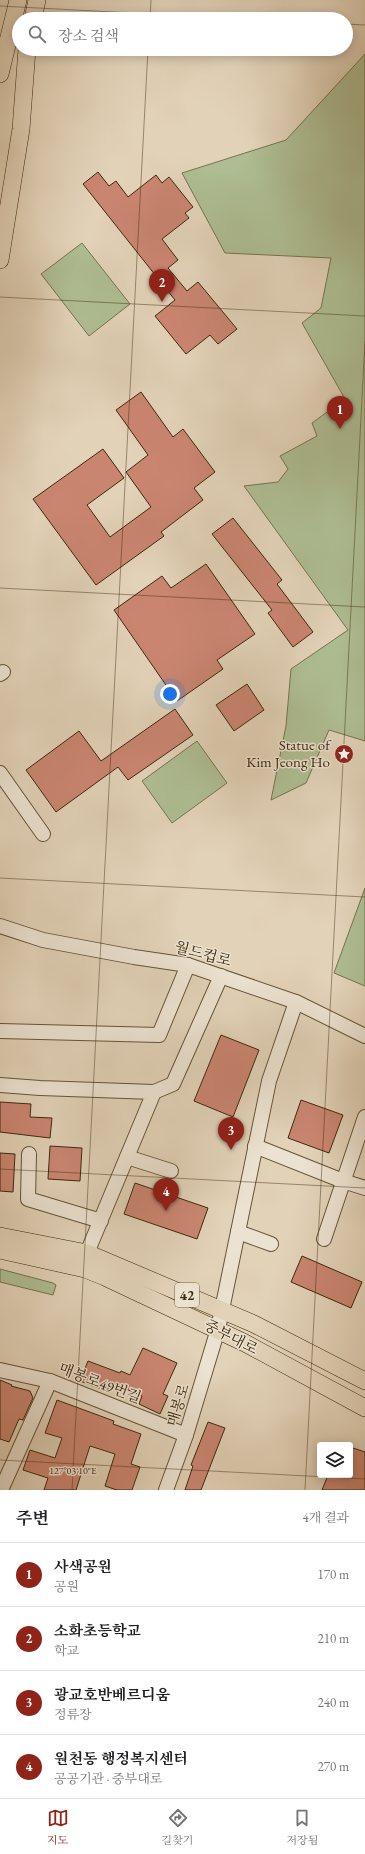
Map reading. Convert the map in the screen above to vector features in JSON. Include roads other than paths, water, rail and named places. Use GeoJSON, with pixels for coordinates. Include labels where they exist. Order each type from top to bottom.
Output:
{"type":"FeatureCollection","features":[{"type":"Feature","properties":{"kind":"main road"},"geometry":{"type":"LineString","coordinates":[[16,12],[18,0]]}},
{"type":"Feature","properties":{"kind":"main road"},"geometry":{"type":"LineString","coordinates":[[34,12],[37,0]]}},
{"type":"Feature","properties":{"kind":"main road"},"geometry":{"type":"LineString","coordinates":[[0,74],[2,54],[12,29]]}},
{"type":"Feature","properties":{"kind":"main road"},"geometry":{"type":"LineString","coordinates":[[0,194],[11,125],[26,56]]}},
{"type":"Feature","properties":{"kind":"main road"},"geometry":{"type":"LineString","coordinates":[[0,260],[21,129],[27,56]]}},
{"type":"Feature","properties":{"kind":"main road","name":"중부대로"},"geometry":{"type":"LineString","coordinates":[[0,1236],[87,1253],[223,1310],[293,1343],[365,1381]]}},
{"type":"Feature","properties":{"kind":"main road","name":"중부대로"},"geometry":{"type":"LineString","coordinates":[[0,1250],[85,1269],[218,1330],[365,1408]]}},
{"type":"Feature","properties":{"kind":"main road"},"geometry":{"type":"LineString","coordinates":[[282,1363],[293,1343]]}},
{"type":"Feature","properties":{"kind":"street"},"geometry":{"type":"LineString","coordinates":[[0,773],[43,834]]}},
{"type":"Feature","properties":{"kind":"street","name":"월드컵로"},"geometry":{"type":"LineString","coordinates":[[0,926],[43,940],[134,957],[188,965],[296,1002],[365,1036]]}},
{"type":"Feature","properties":{"kind":"street"},"geometry":{"type":"LineString","coordinates":[[0,1031],[159,1035],[188,965]]}},
{"type":"Feature","properties":{"kind":"street"},"geometry":{"type":"LineString","coordinates":[[0,1084],[40,1088],[154,1092],[173,1084],[221,976]]}},
{"type":"Feature","properties":{"kind":"street","name":"매봉로"},"geometry":{"type":"LineString","coordinates":[[166,1490],[186,1435],[218,1330],[269,1081],[296,1002]]}},
{"type":"Feature","properties":{"kind":"street"},"geometry":{"type":"LineString","coordinates":[[87,1253],[154,1092]]}},
{"type":"Feature","properties":{"kind":"street"},"geometry":{"type":"LineString","coordinates":[[324,1239],[365,1117]]}},
{"type":"Feature","properties":{"kind":"street"},"geometry":{"type":"LineString","coordinates":[[255,1146],[343,1181],[365,1188]]}},
{"type":"Feature","properties":{"kind":"street"},"geometry":{"type":"LineString","coordinates":[[29,1154],[28,1199],[101,1221]]}},
{"type":"Feature","properties":{"kind":"street"},"geometry":{"type":"LineString","coordinates":[[127,1157],[171,1171]]}},
{"type":"Feature","properties":{"kind":"street"},"geometry":{"type":"LineString","coordinates":[[238,1232],[271,1244]]}},
{"type":"Feature","properties":{"kind":"street","name":"매봉로49번길"},"geometry":{"type":"LineString","coordinates":[[0,1370],[50,1381],[186,1435]]}},
{"type":"Feature","properties":{"kind":"street"},"geometry":{"type":"LineString","coordinates":[[1,1490],[50,1381]]}},
{"type":"Feature","properties":{"kind":"place","name":"소화초등학교"},"geometry":{"type":"Point","coordinates":[162,302]}},
{"type":"Feature","properties":{"kind":"place","name":"사색공원"},"geometry":{"type":"Point","coordinates":[340,429]}},
{"type":"Feature","properties":{"kind":"place","name":"Statue of Kim Jeong Ho"},"geometry":{"type":"Point","coordinates":[344,754]}},
{"type":"Feature","properties":{"kind":"place","name":"광교호반베르디움"},"geometry":{"type":"Point","coordinates":[231,1150]}},
{"type":"Feature","properties":{"kind":"place","name":"원천동 행정복지센터"},"geometry":{"type":"Point","coordinates":[166,1211]}}]}
